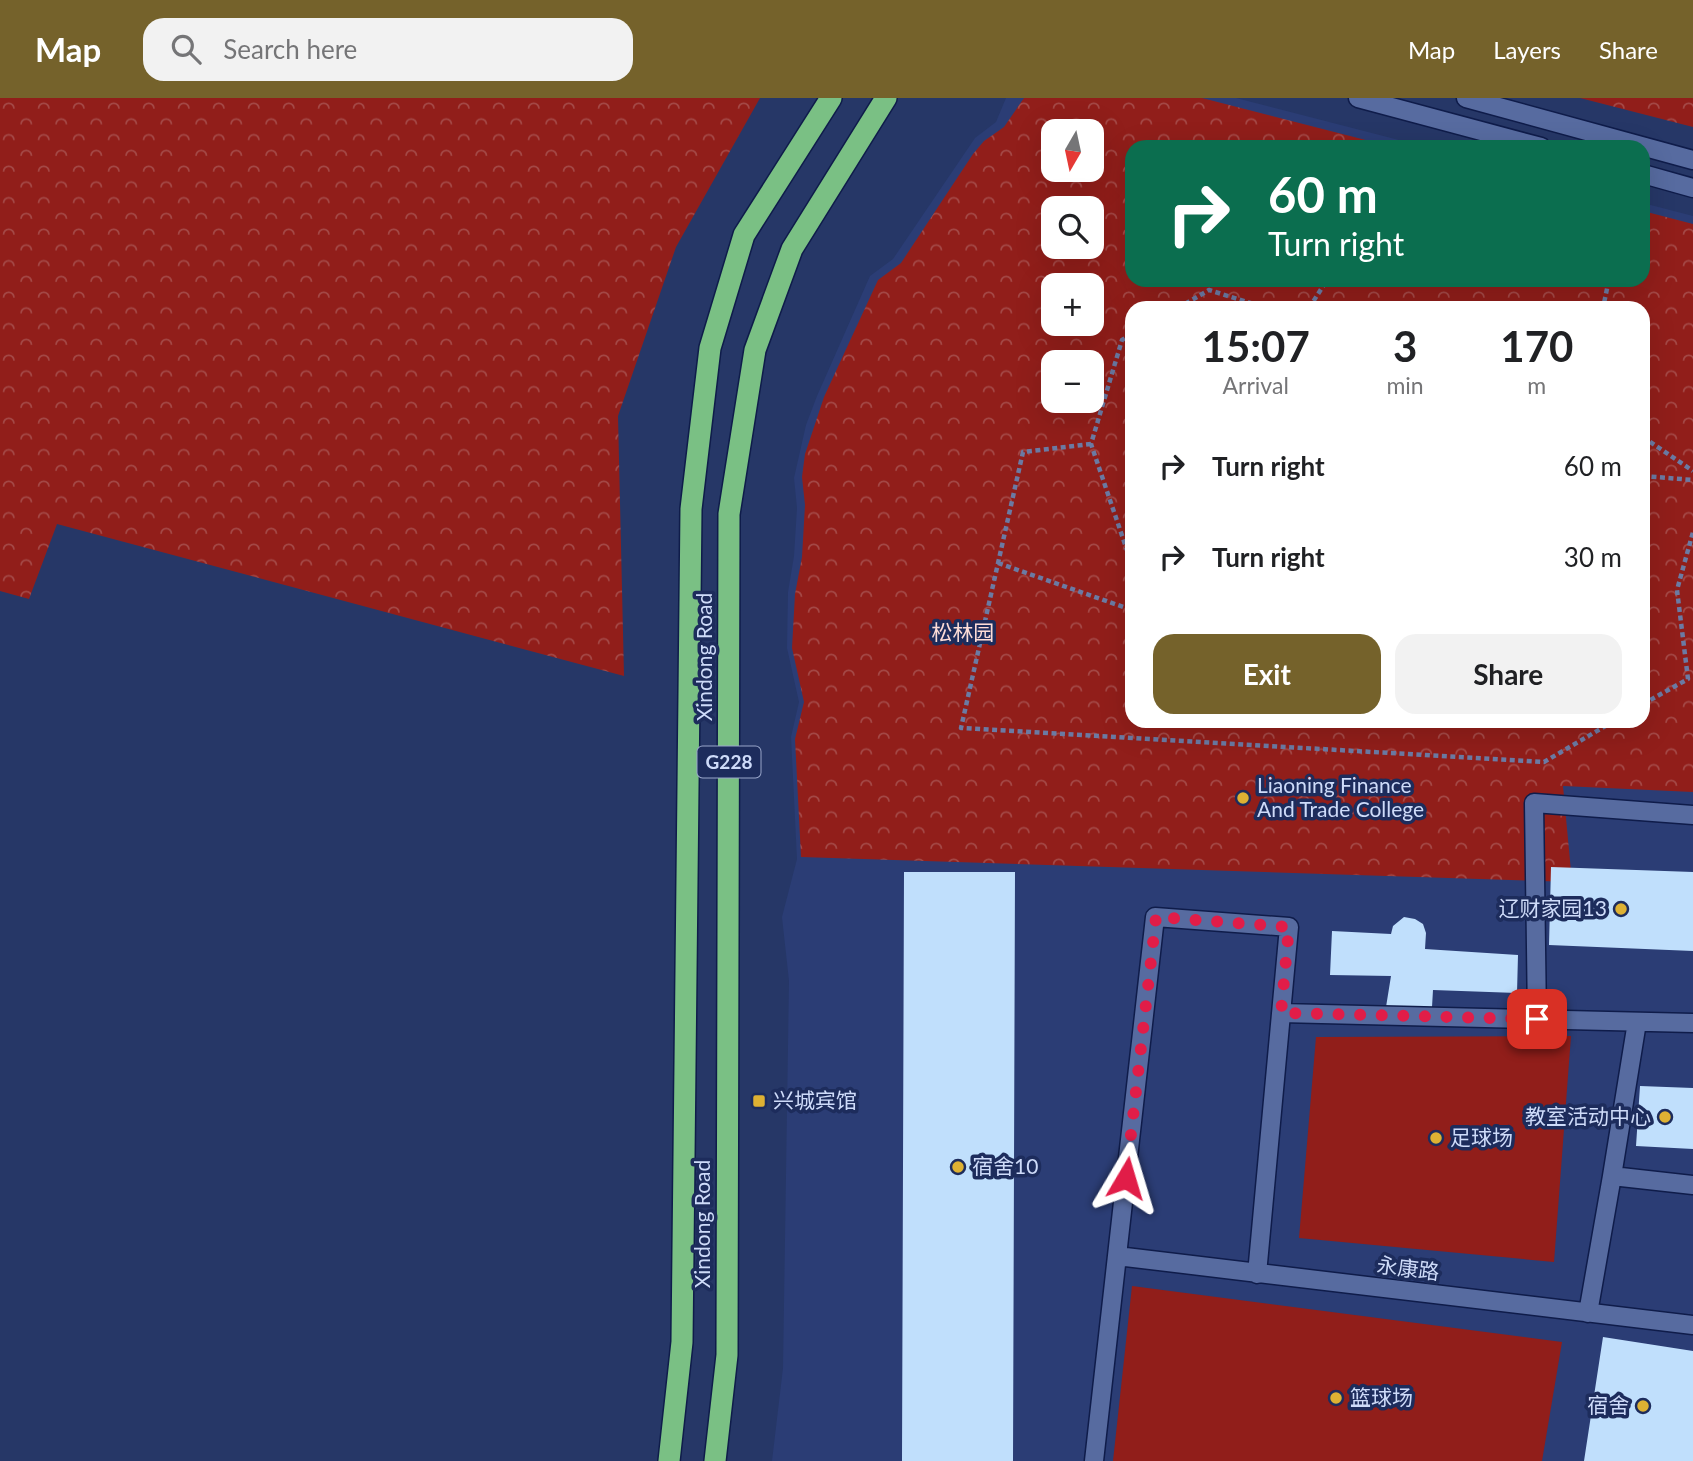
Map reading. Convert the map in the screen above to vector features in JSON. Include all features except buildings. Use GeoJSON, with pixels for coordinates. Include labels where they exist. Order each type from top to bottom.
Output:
{"type":"FeatureCollection","features":[{"type":"Feature","properties":{"kind":"highway","name":"Xindong Road"},"geometry":{"type":"LineString","coordinates":[[669,1461],[682,1342],[691,509],[710,348],[744,235],[831,98]]}},
{"type":"Feature","properties":{"kind":"highway","name":"Xindong Road"},"geometry":{"type":"LineString","coordinates":[[715,1461],[727,1355],[730,514],[755,350],[792,249],[886,98]]}},
{"type":"Feature","properties":{"kind":"street"},"geometry":{"type":"LineString","coordinates":[[1358,98],[1515,140]]}},
{"type":"Feature","properties":{"kind":"street"},"geometry":{"type":"LineString","coordinates":[[1466,98],[1620,140]]}},
{"type":"Feature","properties":{"kind":"street"},"geometry":{"type":"LineString","coordinates":[[1650,148],[1693,160]]}},
{"type":"Feature","properties":{"kind":"street"},"geometry":{"type":"LineString","coordinates":[[1650,176],[1693,188]]}},
{"type":"Feature","properties":{"kind":"street"},"geometry":{"type":"LineString","coordinates":[[1537,1019],[1534,803],[1693,815]]}},
{"type":"Feature","properties":{"kind":"street"},"geometry":{"type":"LineString","coordinates":[[1094,1461],[1156,917],[1289,927],[1257,1274]]}},
{"type":"Feature","properties":{"kind":"street"},"geometry":{"type":"LineString","coordinates":[[1281,1013],[1693,1023]]}},
{"type":"Feature","properties":{"kind":"street"},"geometry":{"type":"LineString","coordinates":[[1588,1313],[1637,1022]]}},
{"type":"Feature","properties":{"kind":"street"},"geometry":{"type":"LineString","coordinates":[[1612,1176],[1693,1185]]}},
{"type":"Feature","properties":{"kind":"street","name":"永康路"},"geometry":{"type":"LineString","coordinates":[[1117,1256],[1693,1325]]}},
{"type":"Feature","properties":{"kind":"path"},"geometry":{"type":"LineString","coordinates":[[1190,301],[1209,290],[1244,301]]}},
{"type":"Feature","properties":{"kind":"path"},"geometry":{"type":"LineString","coordinates":[[1125,338],[1122,340],[1091,444],[1125,544]]}},
{"type":"Feature","properties":{"kind":"path"},"geometry":{"type":"LineString","coordinates":[[1650,442],[1693,471]]}},
{"type":"Feature","properties":{"kind":"path"},"geometry":{"type":"LineString","coordinates":[[1091,444],[1023,452],[961,728],[1544,762],[1602,728]]}},
{"type":"Feature","properties":{"kind":"path"},"geometry":{"type":"LineString","coordinates":[[1650,477],[1693,480]]}},
{"type":"Feature","properties":{"kind":"path"},"geometry":{"type":"LineString","coordinates":[[1650,700],[1688,679],[1678,590],[1693,532]]}},
{"type":"Feature","properties":{"kind":"path"},"geometry":{"type":"LineString","coordinates":[[998,563],[1125,608]]}},
{"type":"Feature","properties":{"kind":"shaded area","name":"Liaoning Finance And Trade College"},"geometry":{"type":"Polygon","coordinates":[[[1006,98],[1236,98],[1399,140],[1125,140],[1125,287],[1650,287],[1650,205],[1693,216],[1693,1461],[772,1461],[783,1368],[789,981],[782,917],[797,859],[791,737],[799,702],[787,648],[788,592],[794,556],[797,508],[794,478],[806,425],[870,276],[893,259],[975,138],[996,122],[1006,98]]]}},
{"type":"Feature","properties":{"kind":"green space"},"geometry":{"type":"Polygon","coordinates":[[[0,98],[760,98],[676,247],[618,416],[624,676],[57,524],[29,599],[0,591],[0,98]]]}},
{"type":"Feature","properties":{"kind":"green space","name":"松林园"},"geometry":{"type":"Polygon","coordinates":[[[1024,98],[1202,98],[1366,140],[1125,140],[1125,287],[1650,287],[1650,213],[1693,224],[1693,792],[1563,786],[1572,882],[801,857],[795,739],[804,702],[792,648],[795,594],[802,557],[805,505],[802,477],[805,454],[824,397],[878,280],[901,263],[984,141],[1004,127],[1024,98]]]}},
{"type":"Feature","properties":{"kind":"green space"},"geometry":{"type":"Polygon","coordinates":[[[1580,98],[1693,98],[1693,127],[1580,98]]]}},
{"type":"Feature","properties":{"kind":"green space","name":"足球场"},"geometry":{"type":"Polygon","coordinates":[[[1571,1036],[1554,1262],[1299,1238],[1316,1037],[1571,1036]]]}},
{"type":"Feature","properties":{"kind":"green space","name":"篮球场"},"geometry":{"type":"Polygon","coordinates":[[[1132,1286],[1562,1342],[1542,1461],[1113,1461],[1132,1286]]]}},
{"type":"Feature","properties":{"kind":"place","name":"Liaoning Finance And Trade College"},"geometry":{"type":"Point","coordinates":[1243,798]}},
{"type":"Feature","properties":{"kind":"place","name":"辽财家园13"},"geometry":{"type":"Point","coordinates":[1621,909]}},
{"type":"Feature","properties":{"kind":"place","name":"兴城宾馆"},"geometry":{"type":"Point","coordinates":[759,1101]}},
{"type":"Feature","properties":{"kind":"place","name":"教室活动中心"},"geometry":{"type":"Point","coordinates":[1665,1117]}},
{"type":"Feature","properties":{"kind":"place","name":"足球场"},"geometry":{"type":"Point","coordinates":[1436,1138]}},
{"type":"Feature","properties":{"kind":"place","name":"宿舍10"},"geometry":{"type":"Point","coordinates":[958,1167]}},
{"type":"Feature","properties":{"kind":"place","name":"篮球场"},"geometry":{"type":"Point","coordinates":[1336,1398]}},
{"type":"Feature","properties":{"kind":"place","name":"宿舍"},"geometry":{"type":"Point","coordinates":[1643,1406]}},
{"type":"Feature","properties":{"kind":"route"},"geometry":{"type":"LineString","coordinates":[[1126,1178],[1156,917],[1289,927],[1281,1013],[1537,1019]]}}]}
